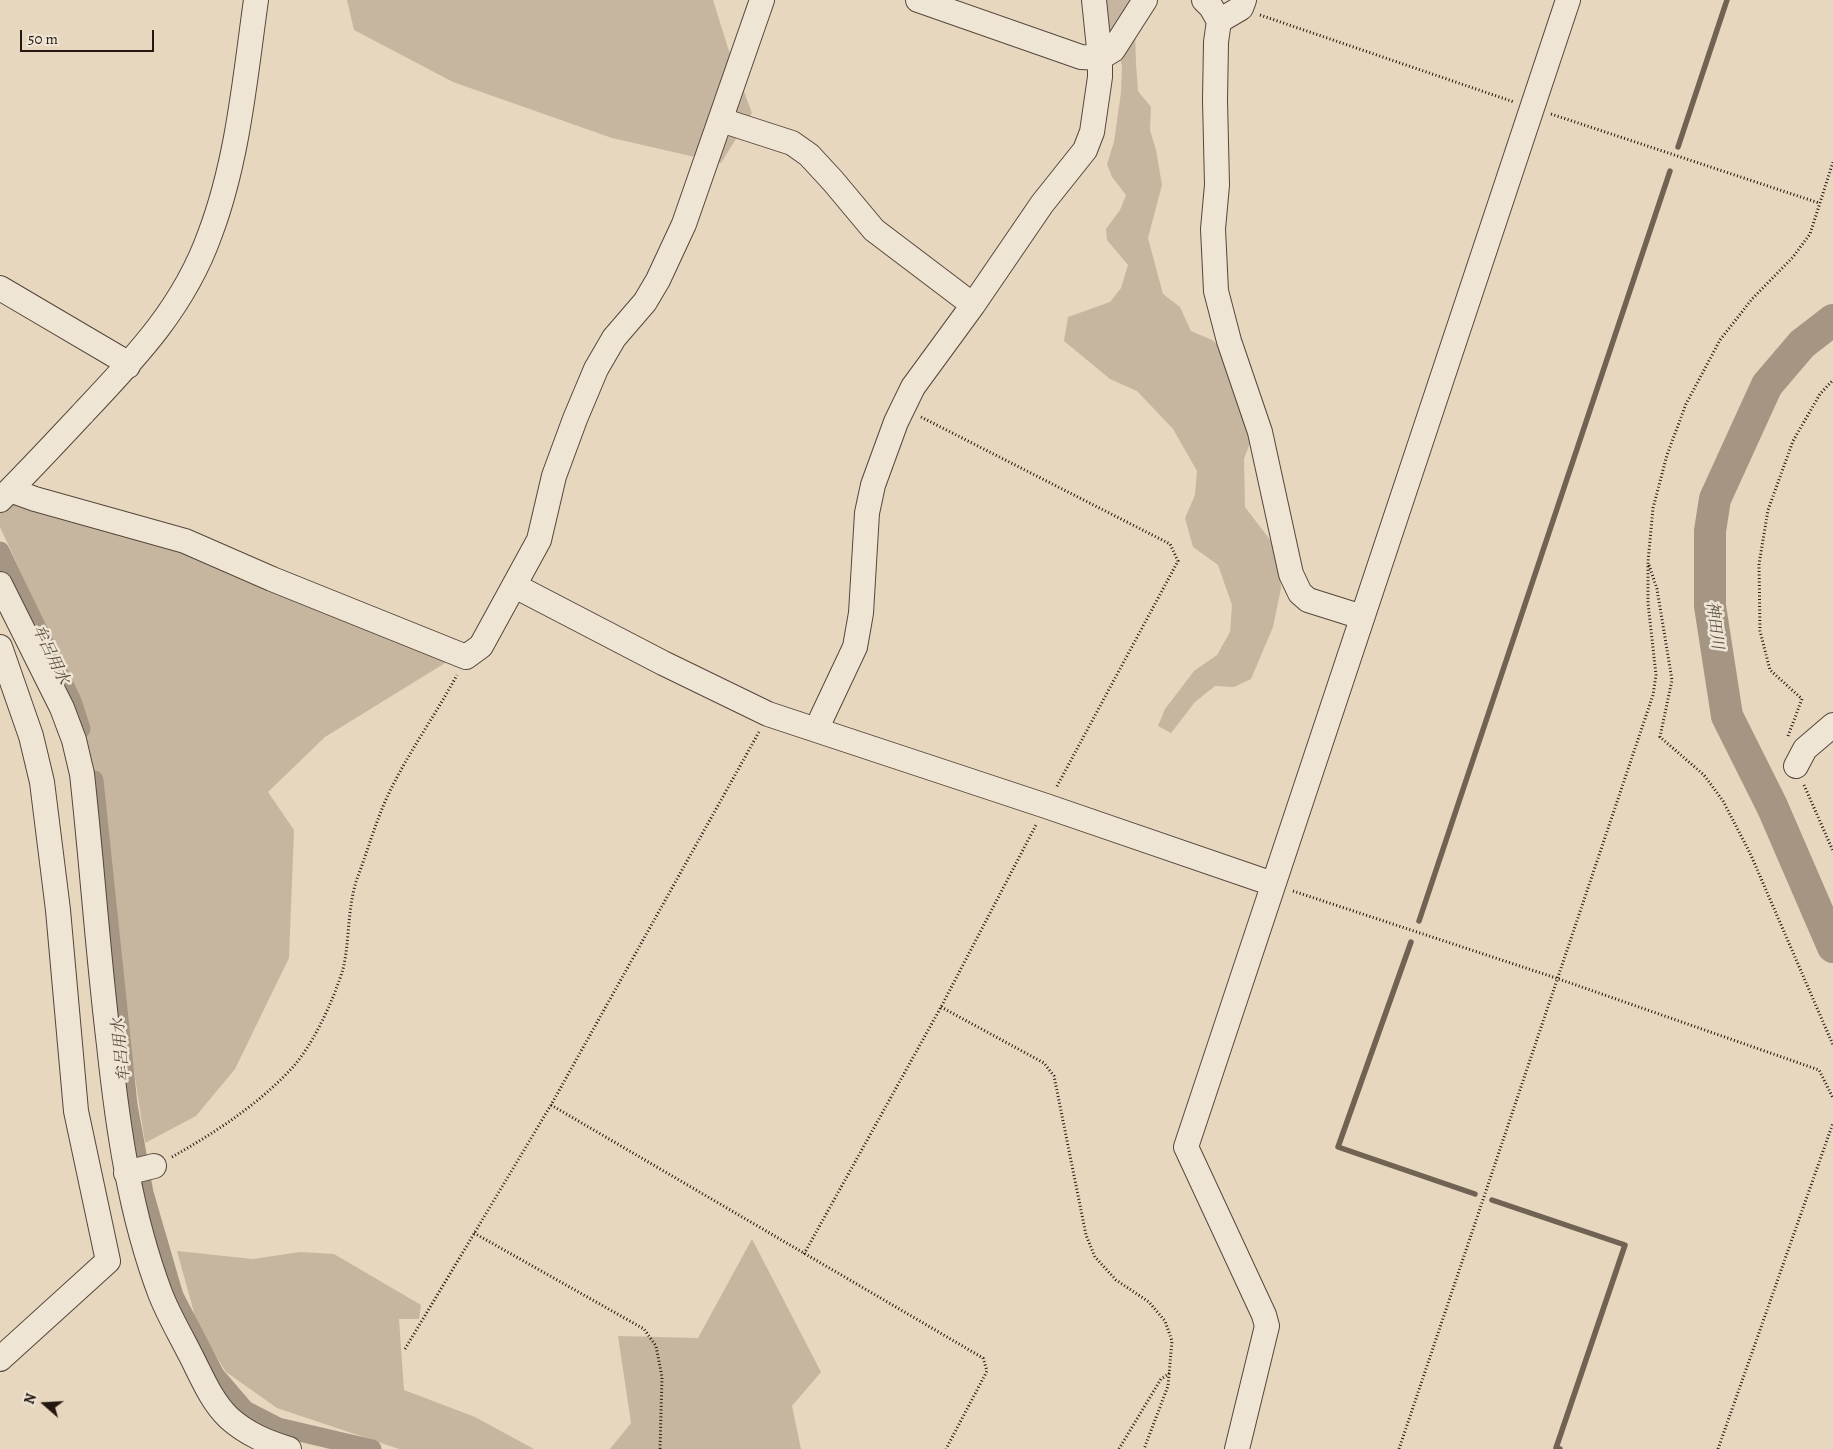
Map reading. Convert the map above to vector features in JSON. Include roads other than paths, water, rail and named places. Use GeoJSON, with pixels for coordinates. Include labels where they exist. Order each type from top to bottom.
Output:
{"type":"FeatureCollection","features":[{"type":"Feature","properties":{"kind":"street"},"geometry":{"type":"LineString","coordinates":[[5,495],[128,366],[164,322],[193,274],[210,234],[228,175],[240,115],[256,0]]}},
{"type":"Feature","properties":{"kind":"street"},"geometry":{"type":"LineString","coordinates":[[5,495],[35,500],[185,541],[272,579],[466,657],[481,646],[539,540],[554,476],[596,368],[614,338],[645,302],[658,280],[684,224],[762,0]]}},
{"type":"Feature","properties":{"kind":"street"},"geometry":{"type":"LineString","coordinates":[[918,0],[1081,56],[1100,58],[1112,50],[1144,0]]}},
{"type":"Feature","properties":{"kind":"street"},"geometry":{"type":"LineString","coordinates":[[817,730],[855,647],[861,613],[867,513],[872,485],[896,422],[913,387],[973,305],[1042,204],[1085,150],[1092,132],[1100,77],[1094,0]]}},
{"type":"Feature","properties":{"kind":"street"},"geometry":{"type":"LineString","coordinates":[[1204,0],[1211,7],[1219,21],[1216,42],[1215,100],[1217,185],[1213,229],[1216,291],[1229,341],[1260,432],[1291,574],[1300,593],[1308,600],[1362,617]]}},
{"type":"Feature","properties":{"kind":"street"},"geometry":{"type":"LineString","coordinates":[[1237,1449],[1267,1326],[1264,1315],[1186,1147],[1568,0]]}},
{"type":"Feature","properties":{"kind":"street"},"geometry":{"type":"LineString","coordinates":[[1219,21],[1242,4]]}},
{"type":"Feature","properties":{"kind":"street"},"geometry":{"type":"LineString","coordinates":[[721,120],[792,143],[808,155],[832,180],[874,230],[973,305]]}},
{"type":"Feature","properties":{"kind":"street"},"geometry":{"type":"LineString","coordinates":[[0,288],[119,358],[128,366]]}},
{"type":"Feature","properties":{"kind":"street"},"geometry":{"type":"LineString","coordinates":[[0,584],[62,708],[74,740],[82,774],[115,1100],[138,1170],[141,1230],[160,1293],[212,1396],[228,1417],[245,1431],[267,1443],[289,1449]]}},
{"type":"Feature","properties":{"kind":"street"},"geometry":{"type":"LineString","coordinates":[[515,586],[663,663],[768,714],[1273,884]]}},
{"type":"Feature","properties":{"kind":"street"},"geometry":{"type":"LineString","coordinates":[[0,647],[31,736],[42,782],[58,910],[76,1110],[108,1261],[0,1359]]}},
{"type":"Feature","properties":{"kind":"street"},"geometry":{"type":"LineString","coordinates":[[1796,766],[1805,749],[1833,725]]}},
{"type":"Feature","properties":{"kind":"waterway"},"geometry":{"type":"LineString","coordinates":[[1678,147],[1727,0]]}},
{"type":"Feature","properties":{"kind":"waterway"},"geometry":{"type":"LineString","coordinates":[[1419,921],[1670,171]]}},
{"type":"Feature","properties":{"kind":"waterway","name":"神田川"},"geometry":{"type":"LineString","coordinates":[[1833,320],[1802,344],[1767,385],[1715,499],[1710,531],[1710,606],[1727,716],[1772,806],[1833,947]]}},
{"type":"Feature","properties":{"kind":"waterway","name":"牟呂用水"},"geometry":{"type":"LineString","coordinates":[[0,551],[72,701],[81,729]]}},
{"type":"Feature","properties":{"kind":"waterway","name":"牟呂用水"},"geometry":{"type":"LineString","coordinates":[[94,780],[128,1105],[144,1193],[174,1296],[215,1375],[245,1410],[278,1427],[372,1449]]}},
{"type":"Feature","properties":{"kind":"waterway"},"geometry":{"type":"LineString","coordinates":[[1411,942],[1338,1147],[1475,1194]]}},
{"type":"Feature","properties":{"kind":"waterway"},"geometry":{"type":"LineString","coordinates":[[1492,1200],[1625,1245],[1556,1448],[1560,1449]]}}]}
